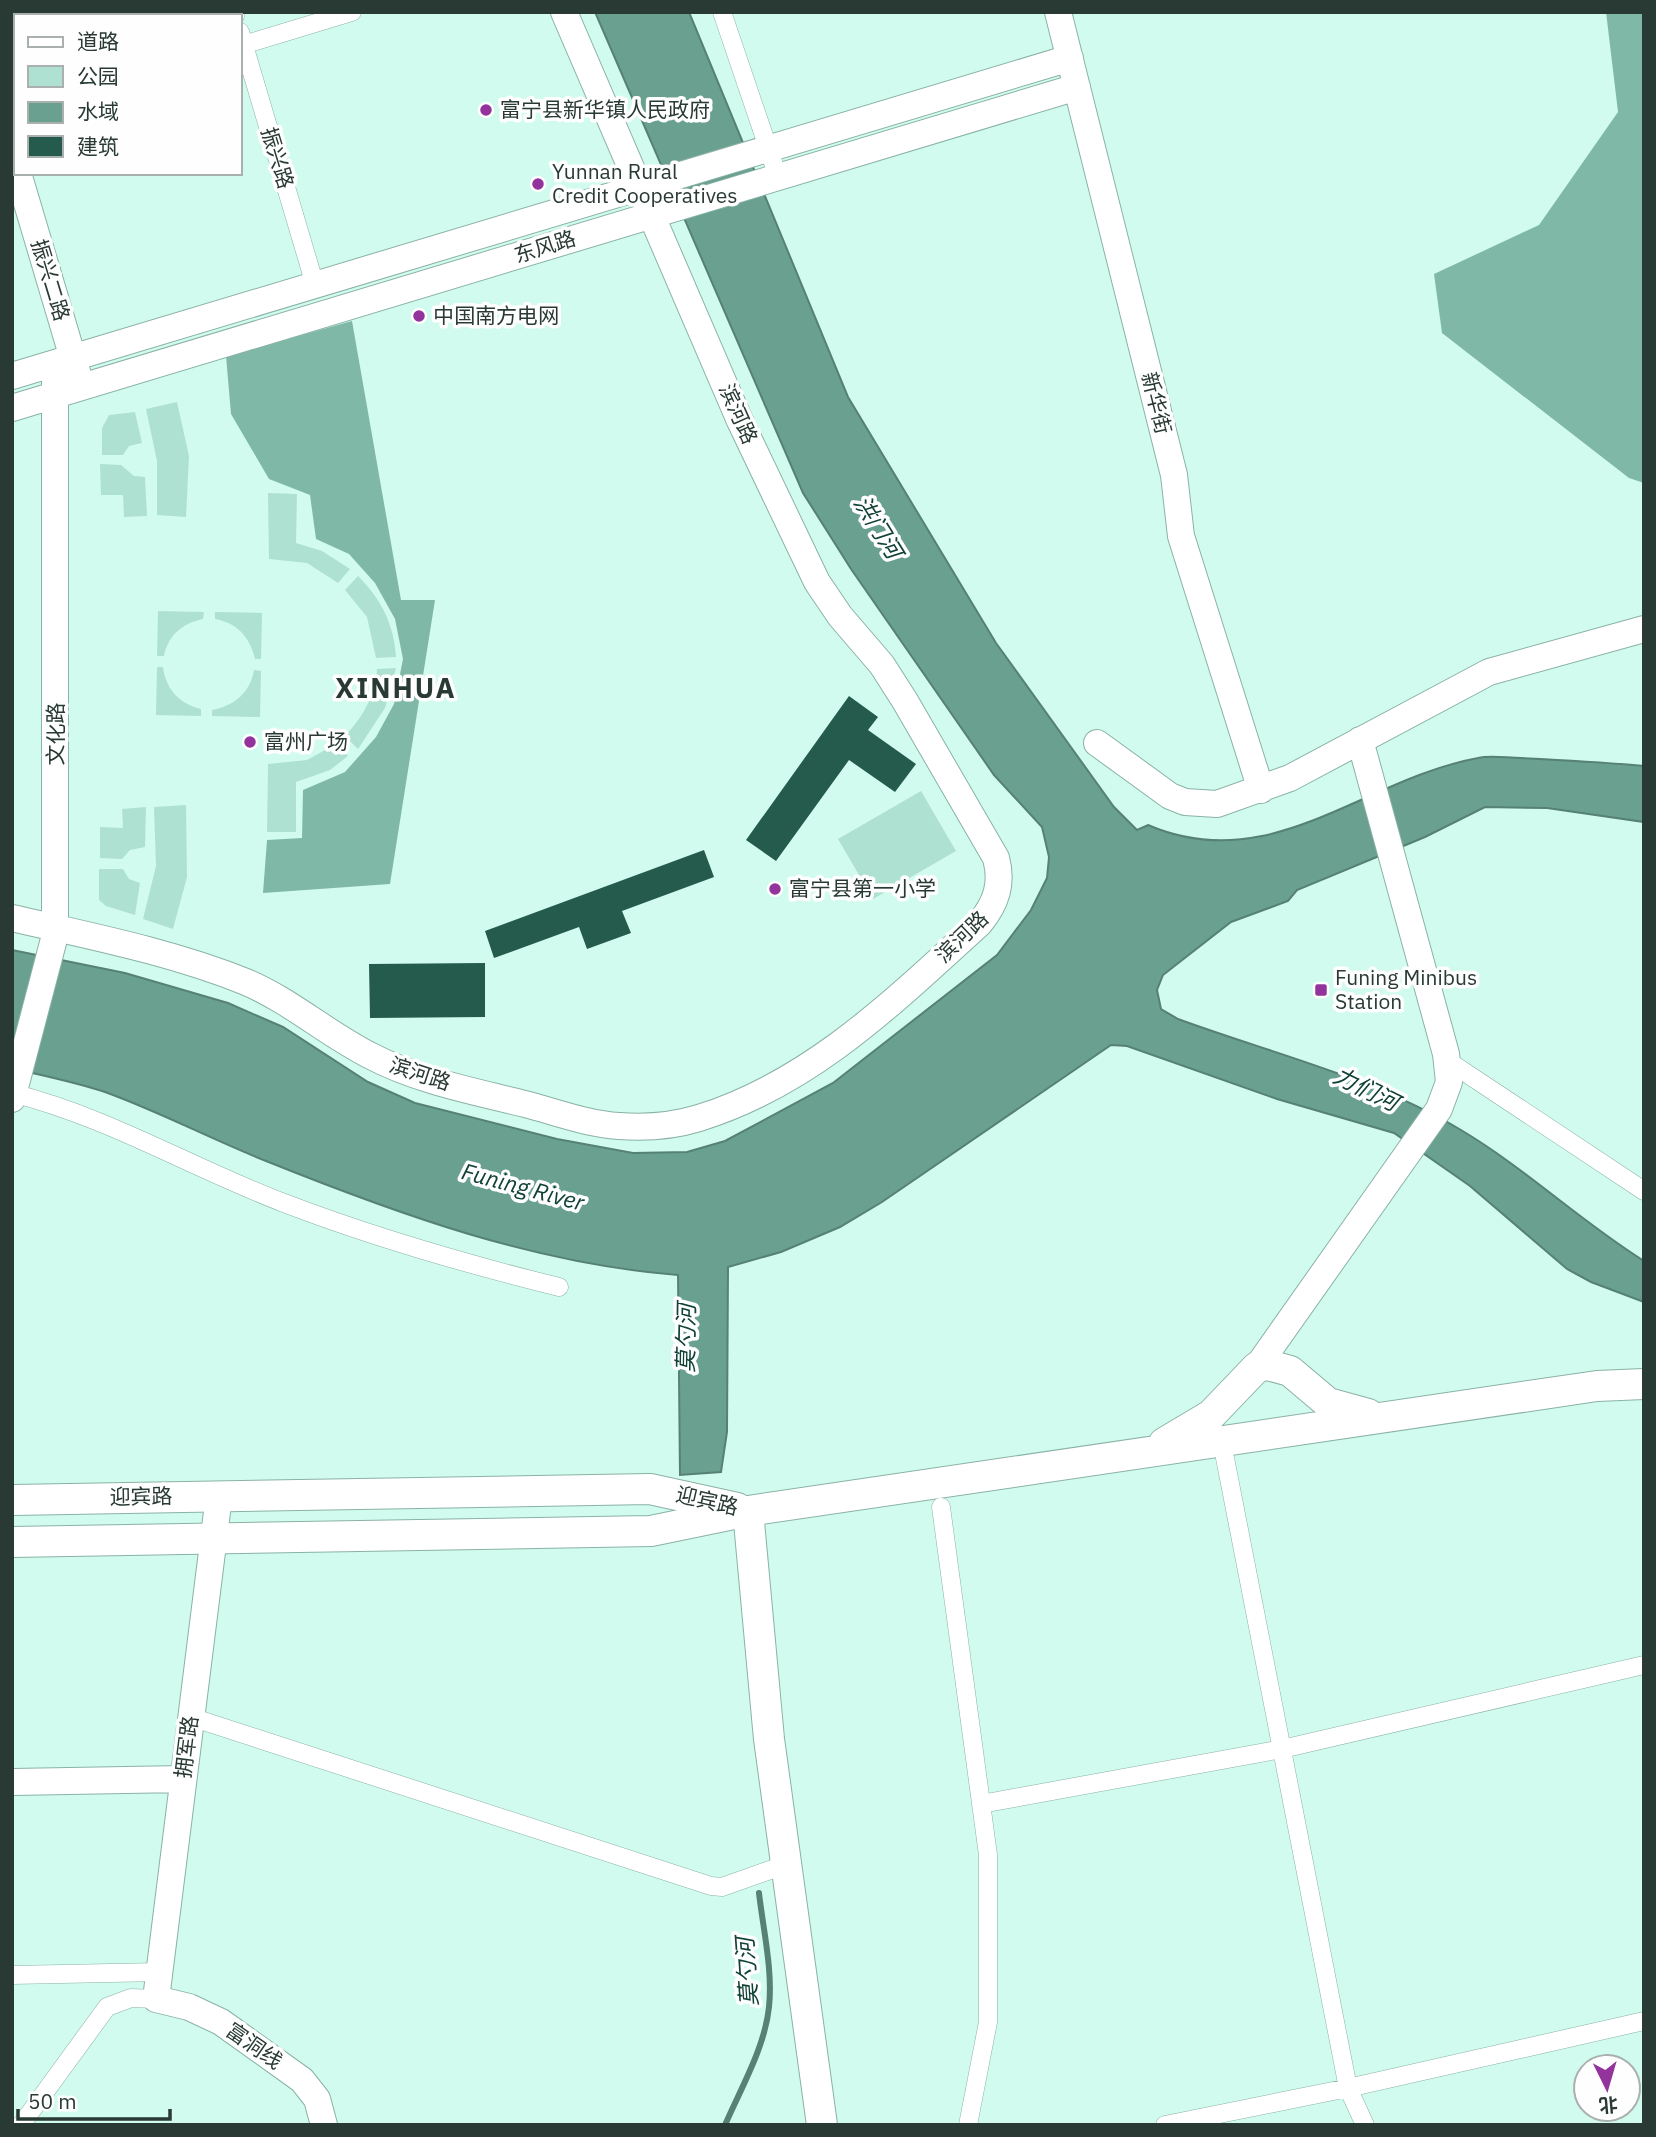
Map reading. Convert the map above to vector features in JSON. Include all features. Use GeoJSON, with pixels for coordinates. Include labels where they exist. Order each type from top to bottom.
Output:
{"type":"FeatureCollection","features":[{"type":"Feature","properties":{"kind":"main road","name":"滨河路"},"geometry":{"type":"LineString","coordinates":[[12,918],[179,959],[249,984],[282,999],[369,1055],[416,1075],[596,1122],[637,1127],[678,1123],[716,1112],[752,1097],[820,1059],[881,1012],[980,923],[992,907],[999,888],[996,859],[900,692],[817,582],[740,421],[564,12]]}},
{"type":"Feature","properties":{"kind":"main road","name":"新华街"},"geometry":{"type":"LineString","coordinates":[[1058,12],[1174,475],[1181,536],[1261,790]]}},
{"type":"Feature","properties":{"kind":"main road","name":"东风路"},"geometry":{"type":"LineString","coordinates":[[12,376],[1070,58]]}},
{"type":"Feature","properties":{"kind":"main road","name":"东风路"},"geometry":{"type":"LineString","coordinates":[[12,408],[1077,87]]}},
{"type":"Feature","properties":{"kind":"main road","name":"振兴二路"},"geometry":{"type":"LineString","coordinates":[[18,175],[63,361],[82,387]]}},
{"type":"Feature","properties":{"kind":"main road","name":"文化路"},"geometry":{"type":"LineString","coordinates":[[13,1095],[52,956],[55,928],[56,394],[63,361]]}},
{"type":"Feature","properties":{"kind":"main road"},"geometry":{"type":"LineString","coordinates":[[1097,743],[1149,783],[1185,802],[1217,804],[1261,790],[1489,672],[1644,629]]}},
{"type":"Feature","properties":{"kind":"main road"},"geometry":{"type":"LineString","coordinates":[[1144,1452],[1190,1429],[1229,1399],[1257,1367],[1439,1109],[1449,1082],[1446,1055],[1360,740]]}},
{"type":"Feature","properties":{"kind":"main road"},"geometry":{"type":"LineString","coordinates":[[1284,1329],[1283,1355],[1307,1399],[1307,1410],[1298,1430]]}},
{"type":"Feature","properties":{"kind":"main road"},"geometry":{"type":"LineString","coordinates":[[1257,1367],[1279,1367],[1316,1395],[1340,1407],[1367,1414],[1397,1415]]}},
{"type":"Feature","properties":{"kind":"main road"},"geometry":{"type":"LineString","coordinates":[[822,2125],[769,1739],[748,1511],[1597,1386],[1644,1384]]}},
{"type":"Feature","properties":{"kind":"main road"},"geometry":{"type":"LineString","coordinates":[[1229,1399],[1233,1421],[1247,1437]]}},
{"type":"Feature","properties":{"kind":"main road","name":"迎宾路"},"geometry":{"type":"LineString","coordinates":[[12,1500],[650,1489],[748,1511]]}},
{"type":"Feature","properties":{"kind":"main road","name":"拥军路"},"geometry":{"type":"LineString","coordinates":[[156,1999],[219,1496]]}},
{"type":"Feature","properties":{"kind":"main road","name":"迎宾路"},"geometry":{"type":"LineString","coordinates":[[12,1542],[651,1531],[748,1511]]}},
{"type":"Feature","properties":{"kind":"main road"},"geometry":{"type":"LineString","coordinates":[[12,1782],[183,1779]]}},
{"type":"Feature","properties":{"kind":"main road","name":"富洞线"},"geometry":{"type":"LineString","coordinates":[[156,1999],[214,2018],[302,2080],[317,2099],[324,2125]]}},
{"type":"Feature","properties":{"kind":"street"},"geometry":{"type":"LineString","coordinates":[[242,38],[352,12]]}},
{"type":"Feature","properties":{"kind":"street"},"geometry":{"type":"LineString","coordinates":[[722,12],[778,177]]}},
{"type":"Feature","properties":{"kind":"street","name":"振兴路"},"geometry":{"type":"LineString","coordinates":[[242,38],[315,285]]}},
{"type":"Feature","properties":{"kind":"street"},"geometry":{"type":"LineString","coordinates":[[242,96],[257,92]]}},
{"type":"Feature","properties":{"kind":"street"},"geometry":{"type":"LineString","coordinates":[[1451,1063],[1644,1191]]}},
{"type":"Feature","properties":{"kind":"street"},"geometry":{"type":"LineString","coordinates":[[13,1095],[84,1115],[284,1203],[432,1252],[559,1287]]}},
{"type":"Feature","properties":{"kind":"street"},"geometry":{"type":"LineString","coordinates":[[1226,1458],[1348,2088],[1365,2125]]}},
{"type":"Feature","properties":{"kind":"street"},"geometry":{"type":"LineString","coordinates":[[941,1507],[988,1855],[988,2022],[968,2125]]}},
{"type":"Feature","properties":{"kind":"street"},"geometry":{"type":"LineString","coordinates":[[981,1804],[1282,1749],[1644,1665]]}},
{"type":"Feature","properties":{"kind":"street"},"geometry":{"type":"LineString","coordinates":[[191,1717],[712,1886],[722,1886],[787,1864]]}},
{"type":"Feature","properties":{"kind":"street"},"geometry":{"type":"LineString","coordinates":[[12,1975],[160,1972]]}},
{"type":"Feature","properties":{"kind":"street"},"geometry":{"type":"LineString","coordinates":[[21,2125],[107,2007],[131,1998],[156,1999]]}},
{"type":"Feature","properties":{"kind":"street"},"geometry":{"type":"LineString","coordinates":[[1165,2125],[1348,2088],[1644,2021]]}},
{"type":"Feature","properties":{"kind":"green space"},"geometry":{"type":"Polygon","coordinates":[[[177,402],[189,456],[186,517],[157,515],[157,461],[146,409],[177,402]]]}},
{"type":"Feature","properties":{"kind":"green space"},"geometry":{"type":"Polygon","coordinates":[[[135,412],[142,443],[129,446],[123,455],[102,455],[102,428],[109,415],[135,412]]]}},
{"type":"Feature","properties":{"kind":"green space"},"geometry":{"type":"Polygon","coordinates":[[[100,464],[121,465],[134,476],[145,477],[147,516],[124,517],[123,495],[101,495],[100,464]]]}},
{"type":"Feature","properties":{"kind":"green space"},"geometry":{"type":"Polygon","coordinates":[[[268,493],[297,494],[296,543],[322,551],[350,569],[338,583],[307,563],[269,559],[268,493]]]}},
{"type":"Feature","properties":{"kind":"green space"},"geometry":{"type":"Polygon","coordinates":[[[358,576],[385,613],[396,657],[376,658],[367,617],[345,590],[358,576]]]}},
{"type":"Feature","properties":{"kind":"green space"},"geometry":{"type":"Polygon","coordinates":[[[158,611],[204,612],[203,619],[183,627],[173,636],[164,656],[157,656],[158,611]]]}},
{"type":"Feature","properties":{"kind":"green space"},"geometry":{"type":"Polygon","coordinates":[[[215,612],[262,613],[261,659],[255,659],[250,644],[241,632],[230,624],[215,619],[215,612]]]}},
{"type":"Feature","properties":{"kind":"green space"},"geometry":{"type":"Polygon","coordinates":[[[157,667],[163,667],[167,683],[175,695],[187,704],[201,709],[201,716],[156,715],[157,667]]]}},
{"type":"Feature","properties":{"kind":"green space"},"geometry":{"type":"Polygon","coordinates":[[[396,668],[385,708],[358,749],[345,736],[367,706],[377,669],[396,668]]]}},
{"type":"Feature","properties":{"kind":"green space"},"geometry":{"type":"Polygon","coordinates":[[[254,670],[261,671],[260,717],[212,716],[212,710],[234,702],[245,692],[254,670]]]}},
{"type":"Feature","properties":{"kind":"green space"},"geometry":{"type":"Polygon","coordinates":[[[336,744],[348,756],[330,770],[296,782],[296,832],[267,832],[268,764],[307,760],[336,744]]]}},
{"type":"Feature","properties":{"kind":"green space"},"geometry":{"type":"Polygon","coordinates":[[[921,791],[956,851],[873,899],[838,839],[921,791]]]}},
{"type":"Feature","properties":{"kind":"green space"},"geometry":{"type":"Polygon","coordinates":[[[186,805],[187,877],[173,929],[143,919],[156,866],[154,807],[186,805]]]}},
{"type":"Feature","properties":{"kind":"green space"},"geometry":{"type":"Polygon","coordinates":[[[146,807],[145,847],[130,850],[122,859],[100,858],[100,827],[123,828],[122,809],[146,807]]]}},
{"type":"Feature","properties":{"kind":"green space"},"geometry":{"type":"Polygon","coordinates":[[[99,869],[123,869],[129,879],[140,883],[135,915],[106,906],[99,900],[99,869]]]}},
{"type":"Feature","properties":{"kind":"shaded area"},"geometry":{"type":"Polygon","coordinates":[[[1606,12],[1644,12],[1644,483],[1629,478],[1442,333],[1434,274],[1539,225],[1618,112],[1606,12]]]}},
{"type":"Feature","properties":{"kind":"shaded area"},"geometry":{"type":"Polygon","coordinates":[[[352,321],[401,600],[435,600],[390,884],[263,893],[267,840],[302,838],[303,790],[345,772],[376,737],[394,704],[403,659],[395,619],[375,583],[349,554],[316,539],[310,495],[269,479],[231,414],[226,356],[352,321]]]}},
{"type":"Feature","properties":{"kind":"water"},"geometry":{"type":"Polygon","coordinates":[[[595,12],[689,12],[848,397],[996,643],[1114,807],[1137,830],[1148,825],[1193,838],[1235,840],[1276,833],[1436,769],[1483,757],[1644,766],[1644,822],[1547,808],[1485,807],[1425,837],[1297,890],[1288,901],[1231,922],[1163,975],[1157,990],[1161,1009],[1178,1019],[1393,1095],[1427,1111],[1485,1145],[1644,1261],[1644,1302],[1591,1282],[1567,1269],[1470,1186],[1394,1133],[1277,1099],[1127,1046],[1111,1045],[882,1202],[840,1227],[781,1252],[728,1267],[727,1432],[721,1472],[680,1475],[678,1275],[572,1260],[468,1234],[316,1181],[105,1092],[12,1068],[12,950],[125,973],[228,1003],[283,1027],[368,1082],[415,1103],[557,1139],[633,1153],[687,1152],[725,1141],[833,1083],[997,955],[1031,910],[1047,878],[1049,857],[1042,827],[994,775],[851,569],[803,493],[595,12]]]}},
{"type":"Feature","properties":{"kind":"building"},"geometry":{"type":"Polygon","coordinates":[[[849,696],[878,717],[868,730],[916,764],[895,792],[849,760],[776,861],[746,840],[849,696]]]}},
{"type":"Feature","properties":{"kind":"building"},"geometry":{"type":"Polygon","coordinates":[[[704,850],[714,877],[622,911],[631,933],[587,949],[579,927],[494,958],[485,931],[704,850]]]}},
{"type":"Feature","properties":{"kind":"building"},"geometry":{"type":"Polygon","coordinates":[[[485,963],[485,1017],[370,1018],[369,964],[485,963]]]}},
{"type":"Feature","properties":{"kind":"waterway","name":"莫勺河"},"geometry":{"type":"LineString","coordinates":[[725,2125],[758,2052],[767,2022],[769,1964],[759,1893]]}},
{"type":"Feature","properties":{"kind":"place","name":"富宁县新华镇人民政府"},"geometry":{"type":"Point","coordinates":[486,110]}},
{"type":"Feature","properties":{"kind":"place","name":"Yunnan Rural Credit Cooperatives"},"geometry":{"type":"Point","coordinates":[538,184]}},
{"type":"Feature","properties":{"kind":"place","name":"中国南方电网"},"geometry":{"type":"Point","coordinates":[419,316]}},
{"type":"Feature","properties":{"kind":"place","name":"富州广场"},"geometry":{"type":"Point","coordinates":[250,742]}},
{"type":"Feature","properties":{"kind":"place","name":"富宁县第一小学"},"geometry":{"type":"Point","coordinates":[775,889]}},
{"type":"Feature","properties":{"kind":"place","name":"Funing Minibus Station"},"geometry":{"type":"Point","coordinates":[1321,990]}},
{"type":"Feature","properties":{"kind":"district","name":"XINHUA"},"geometry":{"type":"Point","coordinates":[396,688]}},
{"type":"Feature","properties":{"kind":"water label","name":"洪门河"},"geometry":{"type":"Point","coordinates":[878,527]}},
{"type":"Feature","properties":{"kind":"water label","name":"力们河"},"geometry":{"type":"Point","coordinates":[1366,1089]}},
{"type":"Feature","properties":{"kind":"water label","name":"Funing River"},"geometry":{"type":"Point","coordinates":[523,1187]}}]}
